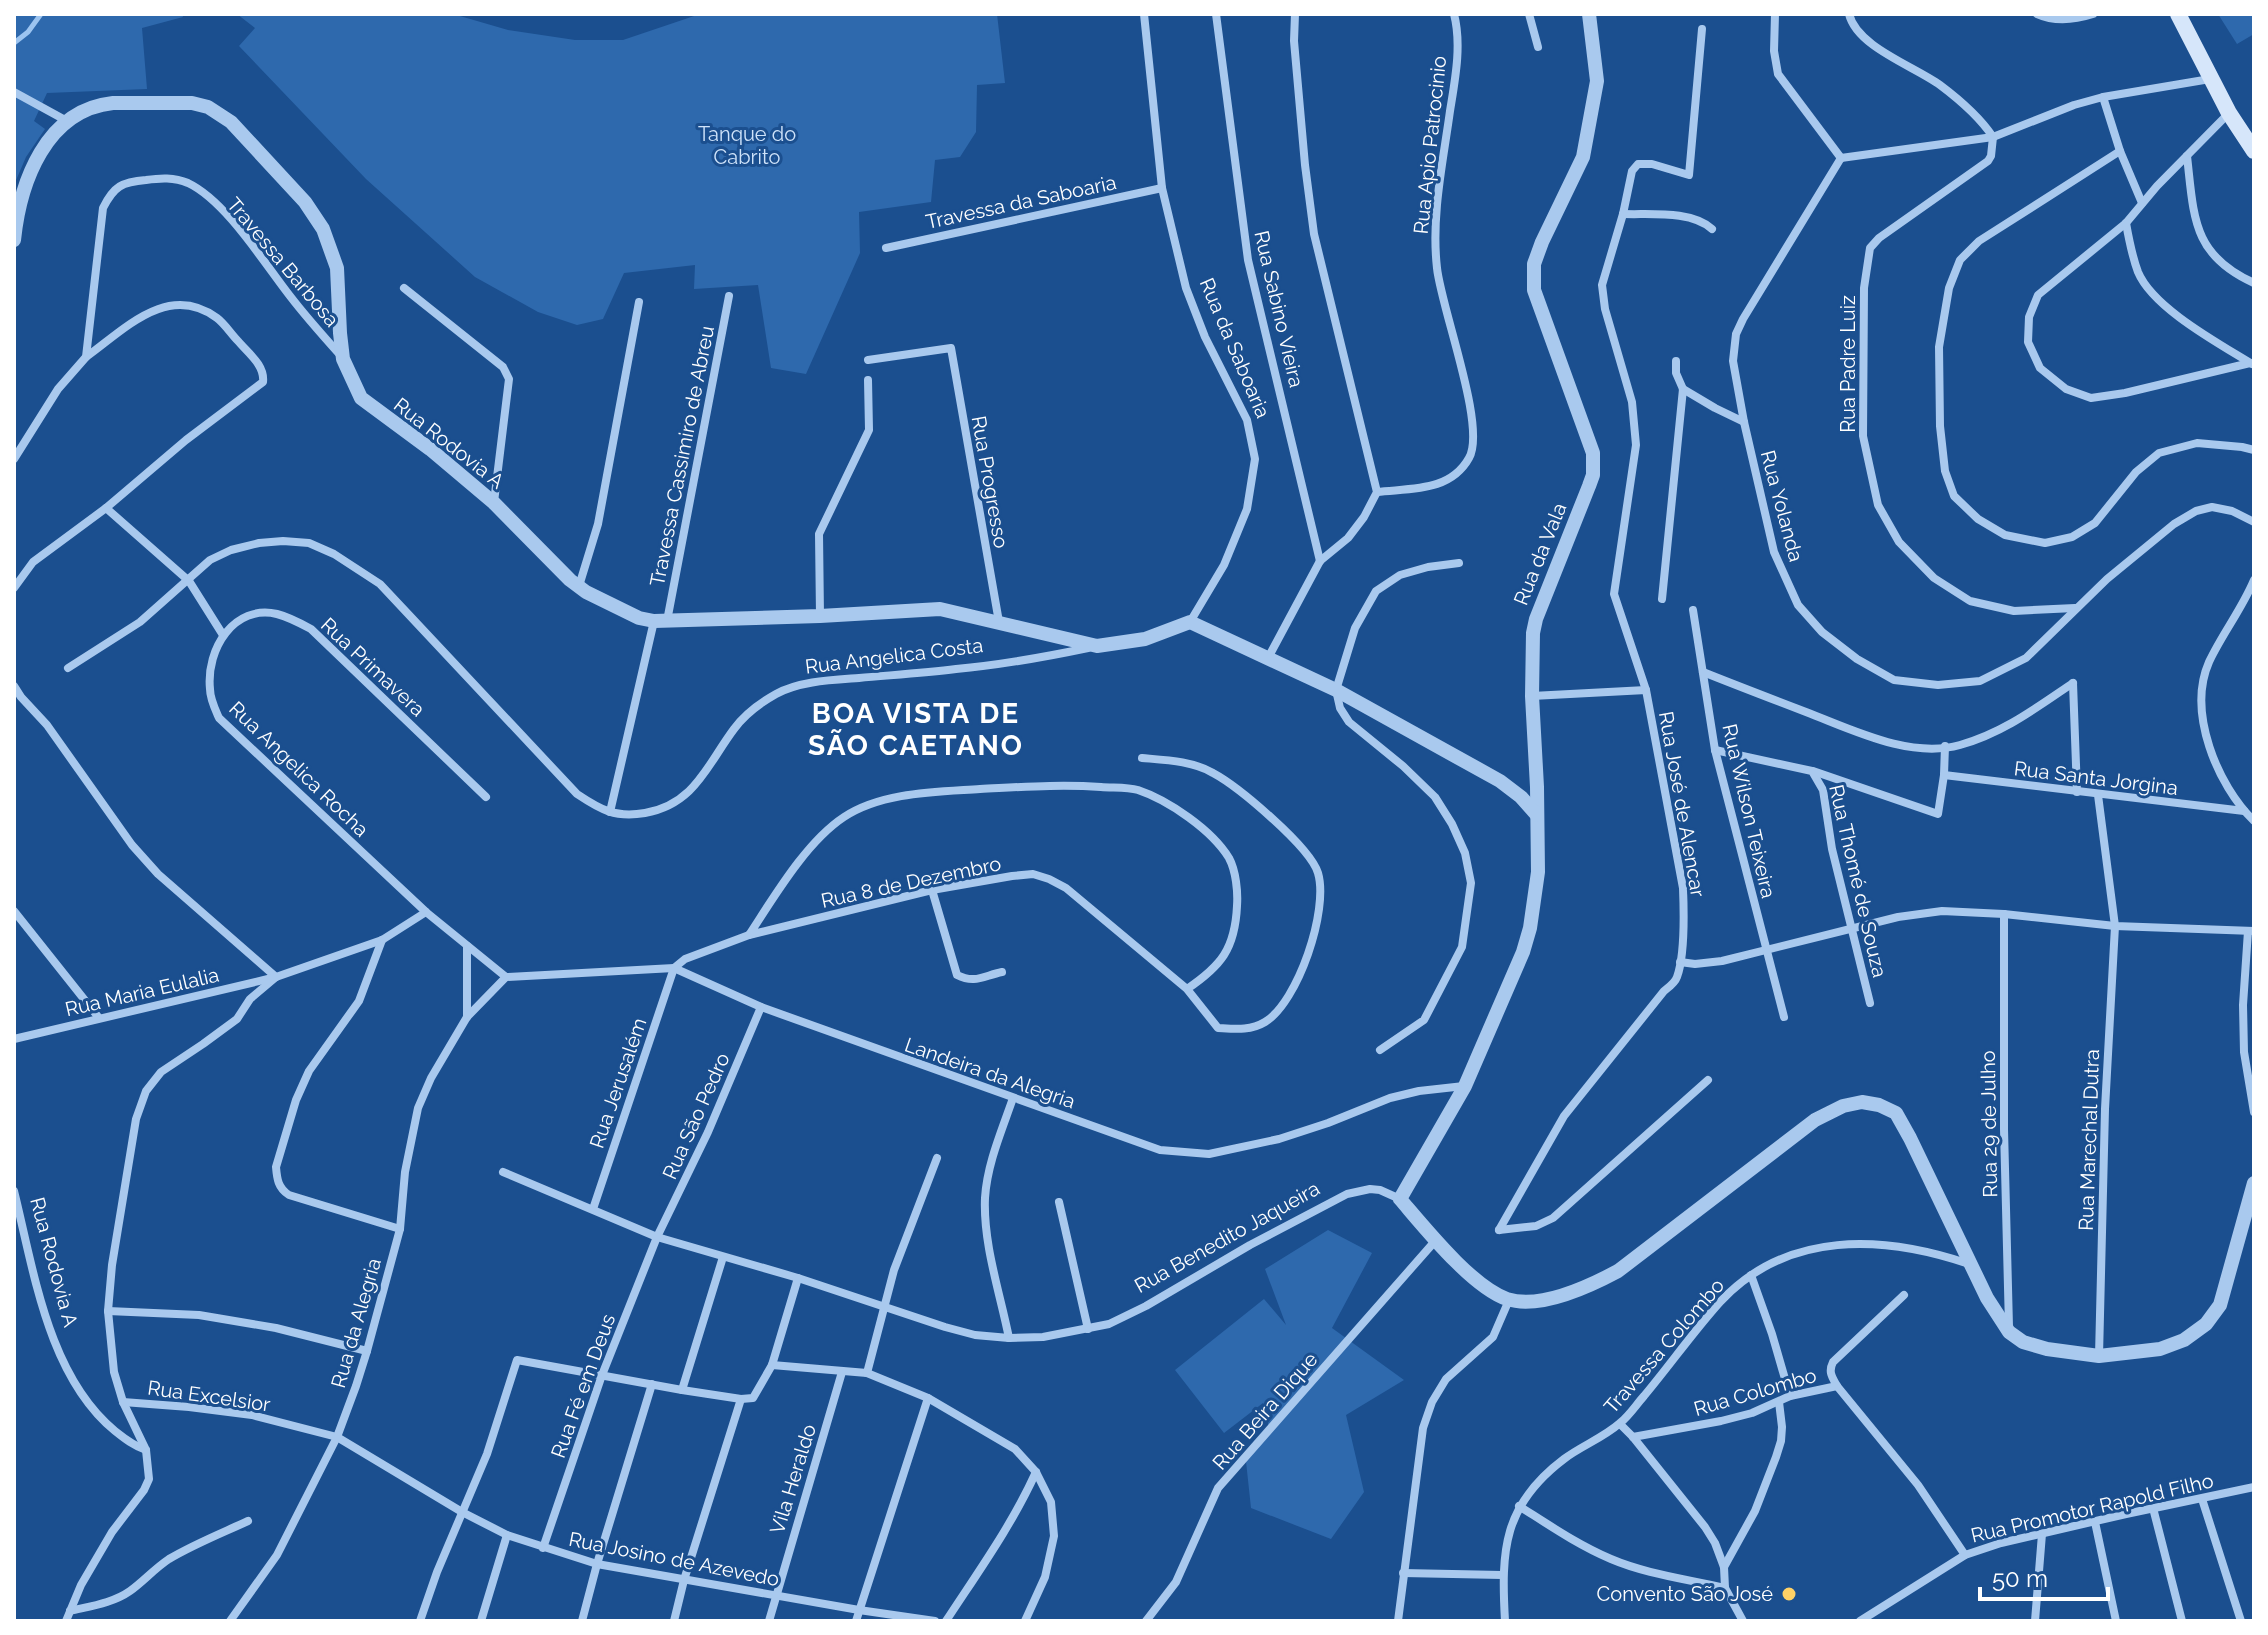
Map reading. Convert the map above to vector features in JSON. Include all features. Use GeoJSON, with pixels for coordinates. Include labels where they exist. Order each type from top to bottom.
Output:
{"type":"FeatureCollection","features":[{"type":"Feature","properties":{"kind":"main road"},"geometry":{"type":"LineString","coordinates":[[2178,14],[2229,113],[2254,151]]}},
{"type":"Feature","properties":{"kind":"street","name":"Rua da Saboaria"},"geometry":{"type":"LineString","coordinates":[[1144,14],[1162,188],[1186,288],[1205,337],[1247,420],[1255,459],[1247,509],[1224,565],[1190,622]]}},
{"type":"Feature","properties":{"kind":"street","name":"Rua Sabino Vieira"},"geometry":{"type":"LineString","coordinates":[[1216,14],[1248,260],[1320,561]]}},
{"type":"Feature","properties":{"kind":"street"},"geometry":{"type":"LineString","coordinates":[[1268,658],[1320,561],[1348,538],[1377,492],[1314,234],[1295,57],[1295,14]]}},
{"type":"Feature","properties":{"kind":"street","name":"Rua Apio Patrocinio"},"geometry":{"type":"LineString","coordinates":[[1377,492],[1438,485],[1457,474],[1471,456],[1474,434],[1468,397],[1437,269],[1436,232],[1441,174],[1457,66],[1454,14]]}},
{"type":"Feature","properties":{"kind":"street"},"geometry":{"type":"LineString","coordinates":[[1529,14],[1538,47]]}},
{"type":"Feature","properties":{"kind":"street","name":"Rua da Vala"},"geometry":{"type":"LineString","coordinates":[[1400,1199],[1465,1086],[1523,952],[1530,928],[1538,872],[1533,633],[1589,486],[1594,464],[1593,453],[1532,278],[1542,242],[1583,157],[1597,81],[1589,14]]}},
{"type":"Feature","properties":{"kind":"street"},"geometry":{"type":"LineString","coordinates":[[1775,14],[1774,51],[1778,74],[1841,158],[1993,137],[2103,97],[2212,79]]}},
{"type":"Feature","properties":{"kind":"street"},"geometry":{"type":"LineString","coordinates":[[1849,14],[1857,31],[1869,42],[1937,83],[1984,123],[1993,137]]}},
{"type":"Feature","properties":{"kind":"street"},"geometry":{"type":"LineString","coordinates":[[2037,14],[2048,19],[2075,19],[2093,14]]}},
{"type":"Feature","properties":{"kind":"street","name":"Rua José de Alencar"},"geometry":{"type":"LineString","coordinates":[[1677,979],[1685,921],[1683,888],[1646,690],[1614,594],[1636,445],[1632,402],[1605,309],[1602,285],[1632,171],[1638,164],[1652,164],[1689,175],[1702,29]]}},
{"type":"Feature","properties":{"kind":"street"},"geometry":{"type":"LineString","coordinates":[[14,92],[67,121]]}},
{"type":"Feature","properties":{"kind":"street"},"geometry":{"type":"LineString","coordinates":[[2103,97],[2120,151],[2142,203]]}},
{"type":"Feature","properties":{"kind":"street","name":"Rua Rodovia A"},"geometry":{"type":"LineString","coordinates":[[14,240],[18,209],[28,176],[42,149],[67,121],[101,104],[192,103],[208,107],[231,122],[305,202],[323,229],[337,268],[343,359],[361,398],[430,449],[494,503],[579,586],[639,618],[661,621],[940,609],[1097,646]]}},
{"type":"Feature","properties":{"kind":"street"},"geometry":{"type":"LineString","coordinates":[[2229,113],[2126,223],[2038,295],[2029,317],[2028,342],[2040,368],[2066,389],[2091,398],[2252,364]]}},
{"type":"Feature","properties":{"kind":"street","name":"Rua Padre Luiz"},"geometry":{"type":"LineString","coordinates":[[1993,137],[1988,161],[1879,238],[1870,248],[1864,288],[1863,436],[1878,505],[1899,542],[1934,578],[1970,601],[2014,611],[2075,608]]}},
{"type":"Feature","properties":{"kind":"street"},"geometry":{"type":"LineString","coordinates":[[2120,151],[1979,241],[1960,260],[1949,288],[1939,347],[1940,426],[1945,471],[1954,496],[1978,519],[2005,535],[2045,543],[2072,537],[2095,523],[2136,472],[2159,453],[2197,443],[2254,450]]}},
{"type":"Feature","properties":{"kind":"street"},"geometry":{"type":"LineString","coordinates":[[2187,156],[2194,216],[2202,240],[2218,261],[2254,283]]}},
{"type":"Feature","properties":{"kind":"street","name":"Rua Yolanda"},"geometry":{"type":"LineString","coordinates":[[1841,158],[1736,334],[1733,361],[1774,552],[1798,605],[1822,632],[1857,659],[1894,680],[1938,685],[1980,681],[2026,658],[2107,579],[2174,524],[2196,511],[2212,507],[2232,511],[2254,522]]}},
{"type":"Feature","properties":{"kind":"street","name":"Travessa Barbosa"},"geometry":{"type":"LineString","coordinates":[[86,357],[103,208],[111,192],[127,181],[168,178],[188,183],[233,222],[343,359]]}},
{"type":"Feature","properties":{"kind":"street","name":"Travessa da Saboaria"},"geometry":{"type":"LineString","coordinates":[[886,248],[1162,188]]}},
{"type":"Feature","properties":{"kind":"street"},"geometry":{"type":"LineString","coordinates":[[1623,214],[1680,217],[1707,224],[1712,229]]}},
{"type":"Feature","properties":{"kind":"street"},"geometry":{"type":"LineString","coordinates":[[2126,223],[2139,274],[2152,296],[2252,364]]}},
{"type":"Feature","properties":{"kind":"street"},"geometry":{"type":"LineString","coordinates":[[404,288],[507,373],[509,379],[494,503]]}},
{"type":"Feature","properties":{"kind":"street","name":"Travessa Cassimiro de Abreu"},"geometry":{"type":"LineString","coordinates":[[606,811],[661,621],[729,296]]}},
{"type":"Feature","properties":{"kind":"street"},"geometry":{"type":"LineString","coordinates":[[579,586],[598,524],[639,302]]}},
{"type":"Feature","properties":{"kind":"street"},"geometry":{"type":"LineString","coordinates":[[14,459],[58,389],[86,357],[152,310],[174,304],[198,308],[218,319],[260,366],[264,377],[263,382],[186,440],[106,508],[33,562],[14,588]]}},
{"type":"Feature","properties":{"kind":"street","name":"Rua Progresso"},"geometry":{"type":"LineString","coordinates":[[868,360],[951,348],[999,622]]}},
{"type":"Feature","properties":{"kind":"street"},"geometry":{"type":"LineString","coordinates":[[1662,599],[1683,389],[1676,373],[1676,361]]}},
{"type":"Feature","properties":{"kind":"street"},"geometry":{"type":"LineString","coordinates":[[820,616],[819,534],[869,430],[868,380]]}},
{"type":"Feature","properties":{"kind":"street"},"geometry":{"type":"LineString","coordinates":[[1683,389],[1744,422]]}},
{"type":"Feature","properties":{"kind":"street"},"geometry":{"type":"LineString","coordinates":[[106,508],[189,581],[223,635]]}},
{"type":"Feature","properties":{"kind":"street"},"geometry":{"type":"LineString","coordinates":[[68,668],[140,622],[210,560],[231,550],[259,543],[309,543],[334,554],[380,584],[577,794],[606,811]]}},
{"type":"Feature","properties":{"kind":"street"},"geometry":{"type":"LineString","coordinates":[[1380,1050],[1424,1020],[1462,947],[1471,883],[1465,853],[1435,797],[1349,722],[1340,708],[1336,690],[1355,628],[1376,591],[1400,575],[1459,563]]}},
{"type":"Feature","properties":{"kind":"street"},"geometry":{"type":"LineString","coordinates":[[2254,580],[2208,664],[2201,701],[2208,744],[2221,776],[2254,821]]}},
{"type":"Feature","properties":{"kind":"street","name":"Rua Wilson Teixeira"},"geometry":{"type":"LineString","coordinates":[[1693,610],[1715,750],[1784,1017]]}},
{"type":"Feature","properties":{"kind":"street","name":"Rua Primavera"},"geometry":{"type":"LineString","coordinates":[[223,635],[237,620],[254,614],[275,613],[311,629],[486,797]]}},
{"type":"Feature","properties":{"kind":"street"},"geometry":{"type":"LineString","coordinates":[[1190,622],[1336,690],[1500,781],[1521,797],[1537,815]]}},
{"type":"Feature","properties":{"kind":"street","name":"Rua Angelica Costa"},"geometry":{"type":"LineString","coordinates":[[606,811],[631,815],[660,810],[684,796],[702,778],[734,728],[752,709],[779,693],[833,680],[1030,660],[1145,639],[1190,622]]}},
{"type":"Feature","properties":{"kind":"street","name":"Rua Angelica Rocha"},"geometry":{"type":"LineString","coordinates":[[223,635],[210,670],[209,688],[219,718],[426,912],[506,977]]}},
{"type":"Feature","properties":{"kind":"street"},"geometry":{"type":"LineString","coordinates":[[1703,672],[1877,738],[1920,748],[1957,746],[2004,729],[2073,683],[2077,792]]}},
{"type":"Feature","properties":{"kind":"street"},"geometry":{"type":"LineString","coordinates":[[14,686],[47,725],[132,845],[150,865],[276,977],[250,999],[237,1019],[161,1072],[146,1091],[136,1119],[112,1265],[108,1311],[114,1372],[123,1402],[146,1450],[149,1479],[112,1532],[81,1585],[66,1621]]}},
{"type":"Feature","properties":{"kind":"street"},"geometry":{"type":"LineString","coordinates":[[1532,696],[1646,690]]}},
{"type":"Feature","properties":{"kind":"street"},"geometry":{"type":"LineString","coordinates":[[1812,771],[1938,814],[1945,746]]}},
{"type":"Feature","properties":{"kind":"street","name":"Rua Thomé de Souza"},"geometry":{"type":"LineString","coordinates":[[1715,750],[1812,771],[1823,790],[1832,849],[1870,1003]]}},
{"type":"Feature","properties":{"kind":"street","name":"Rua 8 de Dezembro"},"geometry":{"type":"LineString","coordinates":[[674,968],[685,959],[749,935],[932,890],[1033,874],[1066,888],[1187,989],[1218,1028],[1245,1030],[1265,1022],[1282,1008],[1312,946],[1322,894],[1317,871],[1304,850],[1247,798],[1212,772],[1178,761],[1142,758]]}},
{"type":"Feature","properties":{"kind":"street","name":"Rua Santa Jorgina"},"geometry":{"type":"LineString","coordinates":[[1944,775],[2244,811]]}},
{"type":"Feature","properties":{"kind":"street"},"geometry":{"type":"LineString","coordinates":[[749,935],[782,884],[815,844],[843,818],[866,806],[941,792],[1058,784],[1135,789],[1169,804],[1200,826],[1230,859],[1238,892],[1236,926],[1223,960],[1187,989]]}},
{"type":"Feature","properties":{"kind":"street","name":"Rua Marechal Dutra"},"geometry":{"type":"LineString","coordinates":[[2098,795],[2115,926],[2105,1109],[2099,1356]]}},
{"type":"Feature","properties":{"kind":"street"},"geometry":{"type":"LineString","coordinates":[[932,890],[957,975],[976,980],[1002,972]]}},
{"type":"Feature","properties":{"kind":"street"},"geometry":{"type":"LineString","coordinates":[[14,911],[99,1018]]}},
{"type":"Feature","properties":{"kind":"street"},"geometry":{"type":"LineString","coordinates":[[1680,962],[1722,961],[1898,917],[1942,911],[2115,926],[2251,931],[2243,1005],[2244,1052],[2254,1112]]}},
{"type":"Feature","properties":{"kind":"street","name":"Rua Maria Eulalia"},"geometry":{"type":"LineString","coordinates":[[14,1039],[276,977],[382,940],[426,912]]}},
{"type":"Feature","properties":{"kind":"street","name":"Rua 29 de Julho"},"geometry":{"type":"LineString","coordinates":[[2004,914],[2009,1332]]}},
{"type":"Feature","properties":{"kind":"street"},"geometry":{"type":"LineString","coordinates":[[382,940],[359,1001],[309,1071],[296,1100],[276,1167],[279,1187],[289,1195],[400,1229]]}},
{"type":"Feature","properties":{"kind":"street"},"geometry":{"type":"LineString","coordinates":[[467,946],[467,1017]]}},
{"type":"Feature","properties":{"kind":"street"},"geometry":{"type":"LineString","coordinates":[[1695,964],[1664,991],[1564,1116],[1499,1230],[1536,1226],[1553,1218],[1708,1080]]}},
{"type":"Feature","properties":{"kind":"street","name":"Landeira da Alegria"},"geometry":{"type":"LineString","coordinates":[[506,977],[674,968],[761,1007],[1160,1150],[1209,1154],[1279,1139],[1390,1098],[1465,1086]]}},
{"type":"Feature","properties":{"kind":"street","name":"Rua Jerusalém"},"geometry":{"type":"LineString","coordinates":[[593,1209],[674,968]]}},
{"type":"Feature","properties":{"kind":"street","name":"Rua da Alegria"},"geometry":{"type":"LineString","coordinates":[[230,1621],[277,1555],[337,1437],[367,1351],[400,1229],[405,1172],[418,1108],[431,1078],[467,1017],[506,977]]}},
{"type":"Feature","properties":{"kind":"street","name":"Rua São Pedro"},"geometry":{"type":"LineString","coordinates":[[657,1237],[708,1132],[761,1007]]}},
{"type":"Feature","properties":{"kind":"street"},"geometry":{"type":"LineString","coordinates":[[1009,1338],[988,1238],[985,1199],[989,1169],[1013,1098]]}},
{"type":"Feature","properties":{"kind":"street"},"geometry":{"type":"LineString","coordinates":[[1400,1199],[1436,1240],[1492,1291],[1509,1300],[1534,1301],[1589,1287],[1618,1271],[1815,1120],[1843,1106],[1862,1102],[1879,1105],[1896,1113],[1969,1264],[2009,1332],[2023,1342],[2047,1349],[2099,1356],[2160,1349],[2184,1340],[2206,1324],[2220,1305],[2254,1183]]}},
{"type":"Feature","properties":{"kind":"street"},"geometry":{"type":"LineString","coordinates":[[867,1373],[898,1257],[937,1158]]}},
{"type":"Feature","properties":{"kind":"street","name":"Rua Benedito Jaqueira"},"geometry":{"type":"LineString","coordinates":[[503,1172],[657,1237],[975,1335],[1009,1338],[1043,1337],[1109,1324],[1347,1194],[1370,1189],[1400,1199]]}},
{"type":"Feature","properties":{"kind":"street","name":"Rua Rodovia A"},"geometry":{"type":"LineString","coordinates":[[14,1191],[47,1320],[73,1381],[104,1422],[129,1442],[146,1450]]}},
{"type":"Feature","properties":{"kind":"street"},"geometry":{"type":"LineString","coordinates":[[1059,1202],[1088,1329]]}},
{"type":"Feature","properties":{"kind":"street","name":"Rua Fé em Deus"},"geometry":{"type":"LineString","coordinates":[[543,1548],[602,1375],[657,1237]]}},
{"type":"Feature","properties":{"kind":"street","name":"Rua Beira Dique"},"geometry":{"type":"LineString","coordinates":[[1146,1621],[1176,1582],[1218,1488],[1436,1240]]}},
{"type":"Feature","properties":{"kind":"street","name":"Travessa Colombo"},"geometry":{"type":"LineString","coordinates":[[1505,1621],[1502,1575],[1510,1532],[1519,1506],[1541,1478],[1566,1458],[1620,1424],[1734,1288],[1777,1261],[1804,1250],[1836,1244],[1882,1244],[1945,1256],[1969,1264]]}},
{"type":"Feature","properties":{"kind":"street"},"geometry":{"type":"LineString","coordinates":[[682,1390],[723,1257]]}},
{"type":"Feature","properties":{"kind":"street"},"geometry":{"type":"LineString","coordinates":[[1751,1275],[1790,1396]]}},
{"type":"Feature","properties":{"kind":"street"},"geometry":{"type":"LineString","coordinates":[[420,1621],[437,1572],[487,1454],[517,1360],[682,1390],[753,1398],[772,1365],[798,1278]]}},
{"type":"Feature","properties":{"kind":"street"},"geometry":{"type":"LineString","coordinates":[[1904,1295],[1833,1362],[1830,1369],[1837,1386],[1918,1485],[1965,1555]]}},
{"type":"Feature","properties":{"kind":"street"},"geometry":{"type":"LineString","coordinates":[[1398,1621],[1423,1428],[1432,1402],[1446,1379],[1493,1337],[1509,1300]]}},
{"type":"Feature","properties":{"kind":"street"},"geometry":{"type":"LineString","coordinates":[[108,1311],[199,1315],[276,1328],[367,1351]]}},
{"type":"Feature","properties":{"kind":"street"},"geometry":{"type":"LineString","coordinates":[[772,1365],[867,1373],[928,1398],[1015,1449],[1036,1472],[1051,1502],[1054,1536],[1045,1577],[1025,1621]]}},
{"type":"Feature","properties":{"kind":"street","name":"Vila Heraldo"},"geometry":{"type":"LineString","coordinates":[[769,1621],[842,1372]]}},
{"type":"Feature","properties":{"kind":"street"},"geometry":{"type":"LineString","coordinates":[[582,1621],[652,1384]]}},
{"type":"Feature","properties":{"kind":"street","name":"Rua Colombo"},"geometry":{"type":"LineString","coordinates":[[1633,1437],[1721,1421],[1752,1413],[1790,1396],[1837,1386]]}},
{"type":"Feature","properties":{"kind":"street"},"geometry":{"type":"LineString","coordinates":[[856,1621],[928,1398]]}},
{"type":"Feature","properties":{"kind":"street"},"geometry":{"type":"LineString","coordinates":[[674,1621],[741,1399]]}},
{"type":"Feature","properties":{"kind":"street","name":"Rua Excelsior"},"geometry":{"type":"LineString","coordinates":[[123,1402],[252,1415],[337,1437]]}},
{"type":"Feature","properties":{"kind":"street"},"geometry":{"type":"LineString","coordinates":[[1724,1567],[1755,1511],[1776,1457],[1782,1427],[1779,1402]]}},
{"type":"Feature","properties":{"kind":"street"},"geometry":{"type":"LineString","coordinates":[[1620,1424],[1715,1543],[1724,1567],[1725,1588],[1743,1621]]}},
{"type":"Feature","properties":{"kind":"street","name":"Rua Josino de Azevedo"},"geometry":{"type":"LineString","coordinates":[[337,1437],[462,1512],[507,1535],[543,1548],[597,1564],[935,1621]]}},
{"type":"Feature","properties":{"kind":"street"},"geometry":{"type":"LineString","coordinates":[[946,1621],[996,1547],[1023,1502],[1036,1472]]}},
{"type":"Feature","properties":{"kind":"street","name":"Rua Promotor Rapold Filho"},"geometry":{"type":"LineString","coordinates":[[1860,1621],[1965,1555],[2001,1543],[2254,1487]]}},
{"type":"Feature","properties":{"kind":"street"},"geometry":{"type":"LineString","coordinates":[[2202,1499],[2241,1621]]}},
{"type":"Feature","properties":{"kind":"street"},"geometry":{"type":"LineString","coordinates":[[1519,1506],[1613,1560],[1725,1588]]}},
{"type":"Feature","properties":{"kind":"street"},"geometry":{"type":"LineString","coordinates":[[2153,1508],[2182,1621]]}},
{"type":"Feature","properties":{"kind":"street"},"geometry":{"type":"LineString","coordinates":[[70,1611],[121,1597],[173,1557],[248,1521]]}},
{"type":"Feature","properties":{"kind":"street"},"geometry":{"type":"LineString","coordinates":[[2095,1522],[2116,1621]]}},
{"type":"Feature","properties":{"kind":"street"},"geometry":{"type":"LineString","coordinates":[[2035,1621],[2042,1534]]}},
{"type":"Feature","properties":{"kind":"street"},"geometry":{"type":"LineString","coordinates":[[481,1621],[507,1535]]}},
{"type":"Feature","properties":{"kind":"street"},"geometry":{"type":"LineString","coordinates":[[1403,1573],[1502,1575]]}},
{"type":"Feature","properties":{"kind":"green space"},"geometry":{"type":"Polygon","coordinates":[[[14,14],[182,14],[183,17],[142,28],[147,89],[47,93],[34,121],[45,129],[26,157],[14,185],[14,14]]]}},
{"type":"Feature","properties":{"kind":"green space","name":"Tanque do Cabrito"},"geometry":{"type":"Polygon","coordinates":[[[237,14],[453,14],[508,30],[575,40],[623,40],[700,14],[997,14],[1005,83],[977,85],[976,132],[960,157],[935,160],[931,202],[859,212],[860,253],[806,374],[771,368],[758,285],[694,289],[695,265],[624,273],[603,319],[577,325],[538,312],[475,277],[366,179],[239,46],[255,28],[237,14]]]}},
{"type":"Feature","properties":{"kind":"green space"},"geometry":{"type":"Polygon","coordinates":[[[2218,14],[2254,14],[2254,34],[2237,44],[2218,14]]]}},
{"type":"Feature","properties":{"kind":"green space"},"geometry":{"type":"Polygon","coordinates":[[[1328,1230],[1372,1253],[1332,1328],[1404,1380],[1346,1415],[1364,1492],[1331,1539],[1251,1508],[1245,1452],[1269,1428],[1263,1403],[1224,1433],[1175,1370],[1264,1299],[1286,1325],[1265,1269],[1328,1230]]]}},
{"type":"Feature","properties":{"kind":"waterway"},"geometry":{"type":"LineString","coordinates":[[14,43],[28,32],[41,14]]}},
{"type":"Feature","properties":{"kind":"place","name":"Convento São José"},"geometry":{"type":"Point","coordinates":[1789,1594]}},
{"type":"Feature","properties":{"kind":"district","name":"BOA VISTA DE SÃO CAETANO"},"geometry":{"type":"Point","coordinates":[916,729]}}]}
